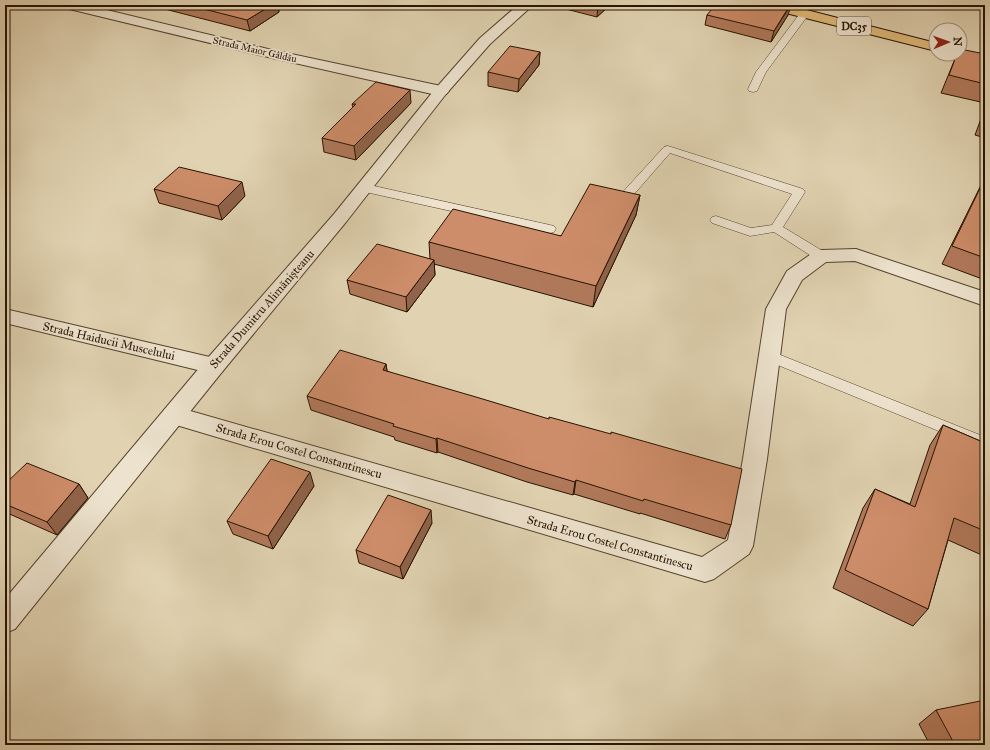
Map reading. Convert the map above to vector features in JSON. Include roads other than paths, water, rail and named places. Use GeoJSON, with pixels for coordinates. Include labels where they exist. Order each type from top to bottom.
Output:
{"type":"FeatureCollection","features":[{"type":"Feature","properties":{"kind":"highway","name":"DC35"},"geometry":{"type":"LineString","coordinates":[[771,5],[928,45]]}},
{"type":"Feature","properties":{"kind":"street","name":"Strada Maior Gâldău"},"geometry":{"type":"LineString","coordinates":[[70,5],[268,53],[441,91]]}},
{"type":"Feature","properties":{"kind":"street","name":"Strada Dumitru Alimănișteanu"},"geometry":{"type":"LineString","coordinates":[[5,620],[173,414],[365,188],[441,91],[485,42],[526,5]]}},
{"type":"Feature","properties":{"kind":"street"},"geometry":{"type":"LineString","coordinates":[[821,256],[856,255],[985,299]]}},
{"type":"Feature","properties":{"kind":"street","name":"Strada Erou Costel Constantinescu"},"geometry":{"type":"LineString","coordinates":[[173,414],[705,570],[740,546],[755,459],[768,355],[776,309],[794,276],[821,256]]}},
{"type":"Feature","properties":{"kind":"street","name":"Strada Haiducii Muscelului"},"geometry":{"type":"LineString","coordinates":[[5,316],[214,366]]}},
{"type":"Feature","properties":{"kind":"lane"},"geometry":{"type":"LineString","coordinates":[[754,89],[761,72],[804,14]]}},
{"type":"Feature","properties":{"kind":"lane"},"geometry":{"type":"LineString","coordinates":[[625,197],[668,149],[799,192],[776,228]]}},
{"type":"Feature","properties":{"kind":"lane"},"geometry":{"type":"LineString","coordinates":[[365,188],[550,229]]}},
{"type":"Feature","properties":{"kind":"lane"},"geometry":{"type":"LineString","coordinates":[[716,220],[750,232],[776,228],[821,256]]}},
{"type":"Feature","properties":{"kind":"lane"},"geometry":{"type":"LineString","coordinates":[[768,355],[985,444]]}}]}
